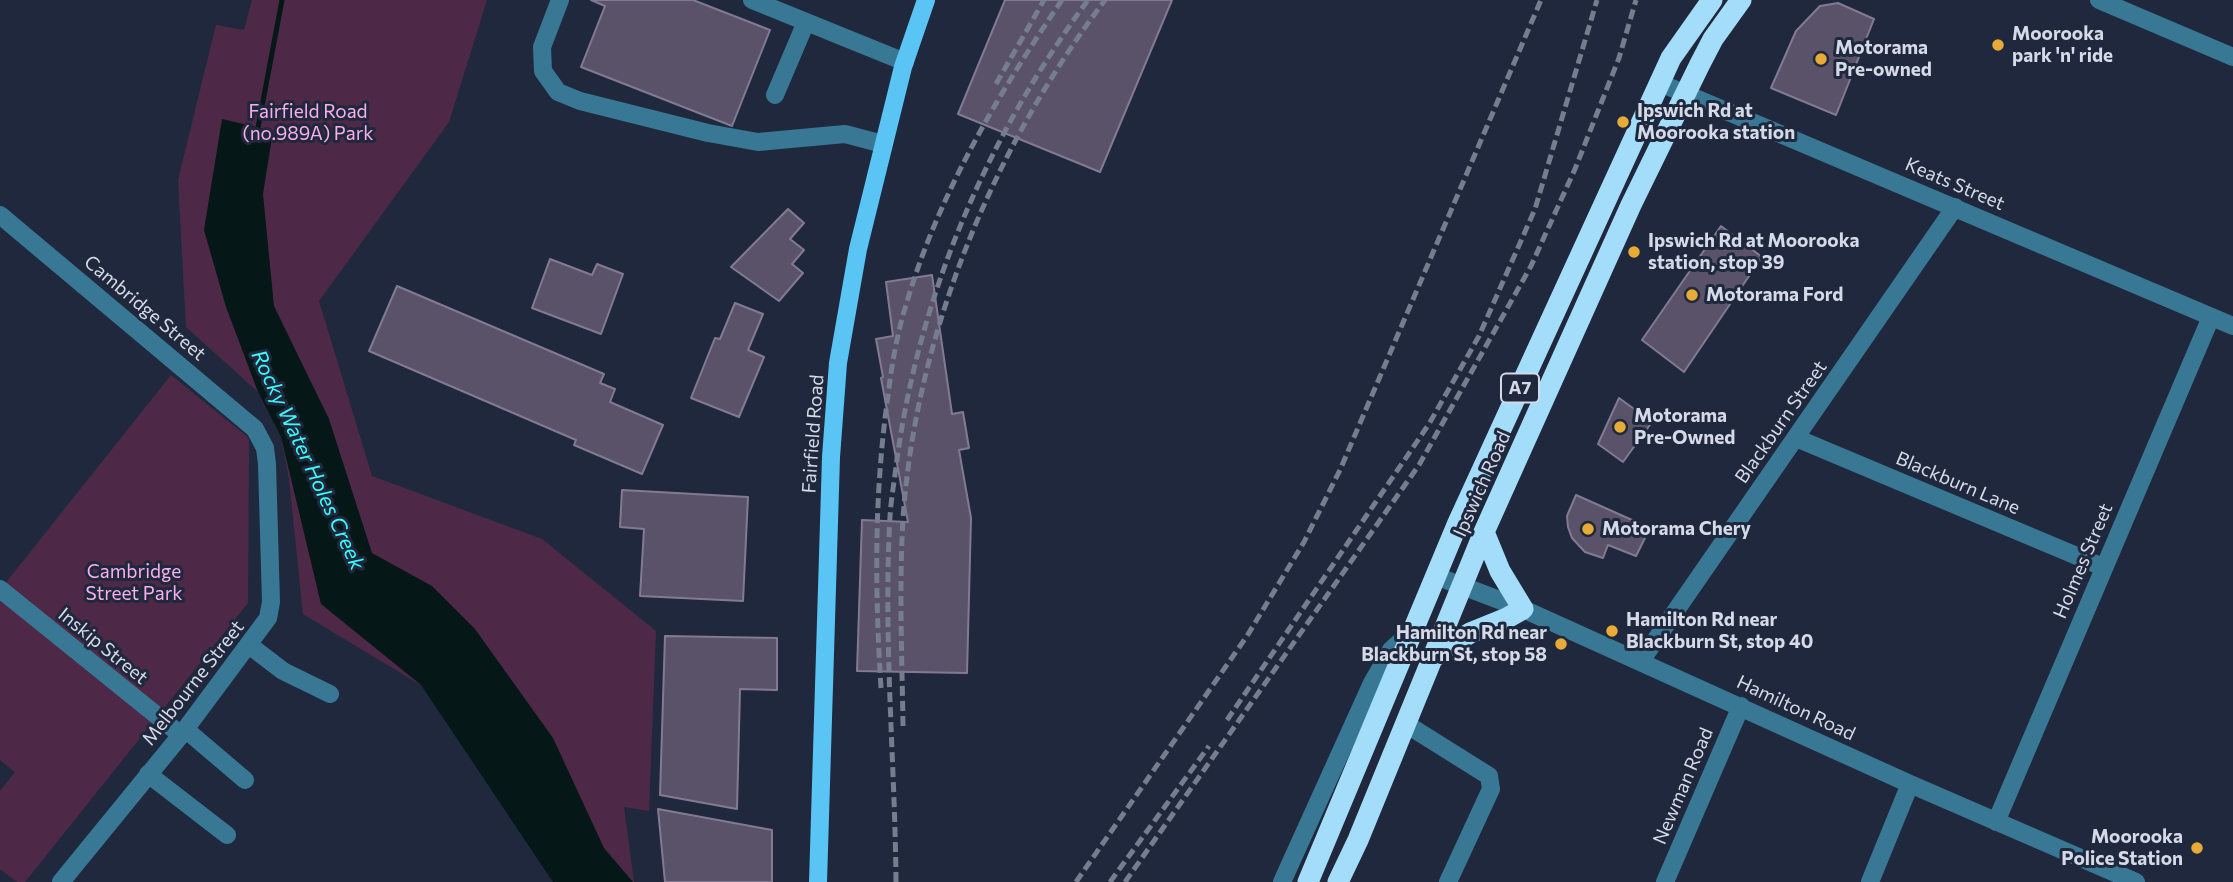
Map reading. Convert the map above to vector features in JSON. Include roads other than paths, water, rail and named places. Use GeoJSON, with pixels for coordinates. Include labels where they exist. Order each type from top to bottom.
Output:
{"type":"FeatureCollection","features":[{"type":"Feature","properties":{"kind":"highway","name":"Ipswich Road"},"geometry":{"type":"LineString","coordinates":[[1308,882],[1436,576],[1660,82],[1671,58],[1712,0]]}},
{"type":"Feature","properties":{"kind":"highway","name":"Ipswich Road"},"geometry":{"type":"LineString","coordinates":[[1338,882],[1358,840],[1484,532],[1631,205],[1713,39],[1741,0]]}},
{"type":"Feature","properties":{"kind":"highway"},"geometry":{"type":"LineString","coordinates":[[1434,657],[1470,633],[1523,609],[1500,571],[1484,532]]}},
{"type":"Feature","properties":{"kind":"main road","name":"Fairfield Road"},"geometry":{"type":"LineString","coordinates":[[818,882],[831,457],[838,363],[851,284],[883,144],[905,62],[926,0]]}},
{"type":"Feature","properties":{"kind":"street"},"geometry":{"type":"LineString","coordinates":[[560,0],[542,47],[543,71],[558,92],[592,104],[708,133],[758,142],[845,134],[883,144]]}},
{"type":"Feature","properties":{"kind":"street"},"geometry":{"type":"LineString","coordinates":[[752,0],[905,62]]}},
{"type":"Feature","properties":{"kind":"street"},"geometry":{"type":"LineString","coordinates":[[2099,0],[2233,57]]}},
{"type":"Feature","properties":{"kind":"street"},"geometry":{"type":"LineString","coordinates":[[775,94],[806,22]]}},
{"type":"Feature","properties":{"kind":"street","name":"Keats Street"},"geometry":{"type":"LineString","coordinates":[[1660,82],[2233,326]]}},
{"type":"Feature","properties":{"kind":"street","name":"Blackburn Street"},"geometry":{"type":"LineString","coordinates":[[1641,661],[1955,207]]}},
{"type":"Feature","properties":{"kind":"street","name":"Cambridge Street"},"geometry":{"type":"LineString","coordinates":[[0,215],[197,378],[255,429],[260,437]]}},
{"type":"Feature","properties":{"kind":"street","name":"Holmes Street"},"geometry":{"type":"LineString","coordinates":[[1996,822],[2211,317]]}},
{"type":"Feature","properties":{"kind":"street","name":"Melbourne Street"},"geometry":{"type":"LineString","coordinates":[[61,882],[183,732],[268,618],[271,602],[267,464],[260,437]]}},
{"type":"Feature","properties":{"kind":"street","name":"Blackburn Lane"},"geometry":{"type":"LineString","coordinates":[[1796,438],[2103,567]]}},
{"type":"Feature","properties":{"kind":"street","name":"Hamilton Road"},"geometry":{"type":"LineString","coordinates":[[1436,576],[1523,609],[2126,880]]}},
{"type":"Feature","properties":{"kind":"street","name":"Inskip Street"},"geometry":{"type":"LineString","coordinates":[[0,589],[245,780]]}},
{"type":"Feature","properties":{"kind":"street","name":"Ipswich Road"},"geometry":{"type":"LineString","coordinates":[[1282,882],[1372,683],[1391,650],[1413,630]]}},
{"type":"Feature","properties":{"kind":"street"},"geometry":{"type":"LineString","coordinates":[[249,645],[283,671],[330,694]]}},
{"type":"Feature","properties":{"kind":"street","name":"Newman Road"},"geometry":{"type":"LineString","coordinates":[[1664,882],[1741,706]]}},
{"type":"Feature","properties":{"kind":"street"},"geometry":{"type":"LineString","coordinates":[[1406,724],[1489,776],[1491,789],[1448,882]]}},
{"type":"Feature","properties":{"kind":"street"},"geometry":{"type":"LineString","coordinates":[[148,774],[227,835]]}},
{"type":"Feature","properties":{"kind":"street"},"geometry":{"type":"LineString","coordinates":[[1870,882],[1910,784]]}},
{"type":"Feature","properties":{"kind":"water"},"geometry":{"type":"Polygon","coordinates":[[[222,119],[273,131],[263,194],[274,306],[329,419],[372,553],[432,586],[475,629],[553,738],[604,848],[633,882],[553,882],[421,685],[321,604],[281,437],[258,392],[226,307],[204,230],[222,119]]]}},
{"type":"Feature","properties":{"kind":"waterway","name":"Rocky Water Holes Creek"},"geometry":{"type":"LineString","coordinates":[[257,133],[282,0]]}},
{"type":"Feature","properties":{"kind":"railway"},"geometry":{"type":"LineString","coordinates":[[996,84],[1044,0]]}},
{"type":"Feature","properties":{"kind":"railway"},"geometry":{"type":"LineString","coordinates":[[881,688],[877,581],[878,510],[890,378],[902,317],[935,224],[972,146],[1015,72],[1062,0]]}},
{"type":"Feature","properties":{"kind":"railway"},"geometry":{"type":"LineString","coordinates":[[896,882],[888,562],[891,503],[908,397],[922,336],[941,276],[964,218],[1019,106],[1088,0]]}},
{"type":"Feature","properties":{"kind":"railway"},"geometry":{"type":"LineString","coordinates":[[903,726],[903,518],[911,449],[924,380],[943,312],[967,245],[996,180],[1028,117],[1105,0]]}},
{"type":"Feature","properties":{"kind":"railway"},"geometry":{"type":"LineString","coordinates":[[1076,882],[1247,636],[1304,542],[1340,470],[1541,0]]}},
{"type":"Feature","properties":{"kind":"railway"},"geometry":{"type":"LineString","coordinates":[[1227,720],[1429,424],[1479,336],[1535,209],[1597,0]]}},
{"type":"Feature","properties":{"kind":"railway"},"geometry":{"type":"LineString","coordinates":[[1125,882],[1419,465],[1531,266],[1575,169],[1619,58],[1636,0]]}},
{"type":"Feature","properties":{"kind":"railway"},"geometry":{"type":"LineString","coordinates":[[1110,882],[1209,746]]}},
{"type":"Feature","properties":{"kind":"place","name":"Moorooka park 'n' ride"},"geometry":{"type":"Point","coordinates":[1998,45]}},
{"type":"Feature","properties":{"kind":"place","name":"Motorama Pre-owned"},"geometry":{"type":"Point","coordinates":[1821,59]}},
{"type":"Feature","properties":{"kind":"place","name":"Ipswich Rd at Moorooka station"},"geometry":{"type":"Point","coordinates":[1623,122]}},
{"type":"Feature","properties":{"kind":"place","name":"Ipswich Rd at Moorooka station, stop 39"},"geometry":{"type":"Point","coordinates":[1634,252]}},
{"type":"Feature","properties":{"kind":"place","name":"Motorama Ford"},"geometry":{"type":"Point","coordinates":[1692,295]}},
{"type":"Feature","properties":{"kind":"place","name":"Motorama Pre-Owned"},"geometry":{"type":"Point","coordinates":[1620,427]}},
{"type":"Feature","properties":{"kind":"place","name":"Motorama Chery"},"geometry":{"type":"Point","coordinates":[1588,529]}},
{"type":"Feature","properties":{"kind":"place","name":"Hamilton Rd near Blackburn St, stop 40"},"geometry":{"type":"Point","coordinates":[1612,631]}},
{"type":"Feature","properties":{"kind":"place","name":"Hamilton Rd near Blackburn St, stop 58"},"geometry":{"type":"Point","coordinates":[1561,644]}},
{"type":"Feature","properties":{"kind":"place","name":"Moorooka Police Station"},"geometry":{"type":"Point","coordinates":[2197,848]}},
{"type":"Feature","properties":{"kind":"park label","name":"Fairfield Road (no.989A) Park"},"geometry":{"type":"Point","coordinates":[308,123]}},
{"type":"Feature","properties":{"kind":"park label","name":"Cambridge Street Park"},"geometry":{"type":"Point","coordinates":[134,583]}}]}
